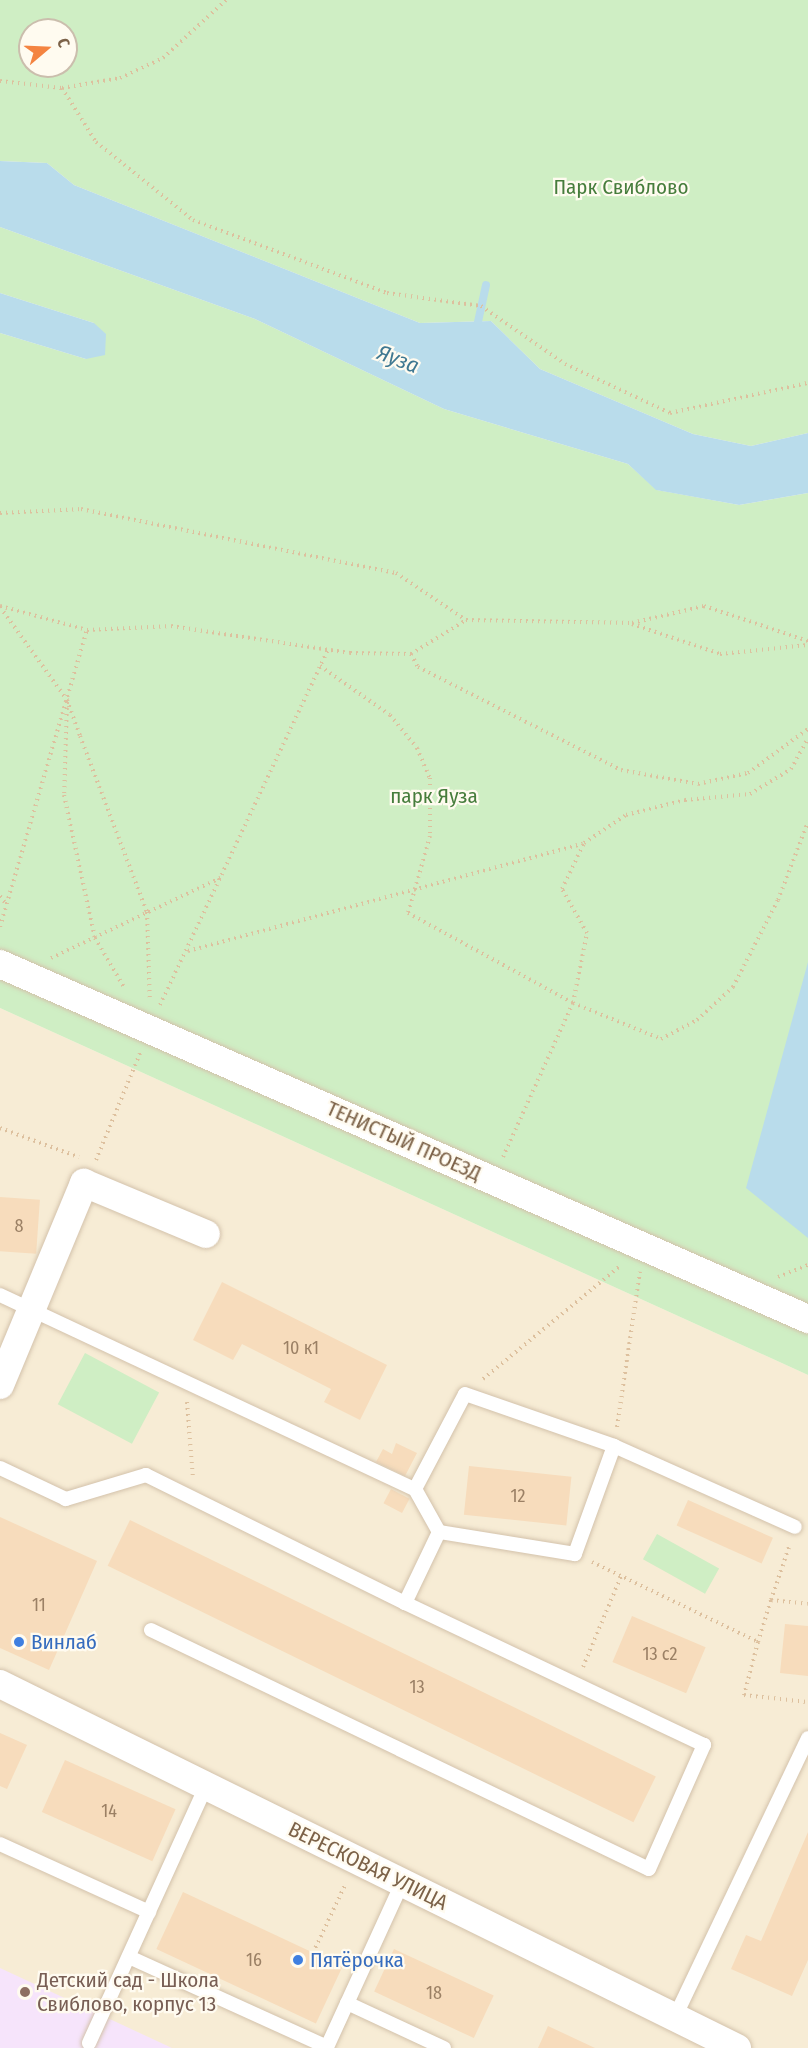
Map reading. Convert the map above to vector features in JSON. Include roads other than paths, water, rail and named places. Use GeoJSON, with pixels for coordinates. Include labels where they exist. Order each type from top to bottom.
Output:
{"type":"FeatureCollection","features":[{"type":"Feature","properties":{"kind":"street","name":"ТЕНИСТЫЙ ПРОЕЗД"},"geometry":{"type":"LineString","coordinates":[[10,968],[808,1319]]}},
{"type":"Feature","properties":{"kind":"street"},"geometry":{"type":"LineString","coordinates":[[0,1385],[84,1183],[206,1234]]}},
{"type":"Feature","properties":{"kind":"street","name":"ВЕРЕСКОВАЯ УЛИЦА"},"geometry":{"type":"LineString","coordinates":[[0,1684],[737,2048]]}},
{"type":"Feature","properties":{"kind":"lane"},"geometry":{"type":"LineString","coordinates":[[0,1295],[415,1489],[439,1532]]}},
{"type":"Feature","properties":{"kind":"lane"},"geometry":{"type":"LineString","coordinates":[[415,1489],[465,1394],[614,1446],[795,1527]]}},
{"type":"Feature","properties":{"kind":"lane"},"geometry":{"type":"LineString","coordinates":[[439,1532],[575,1554],[614,1446]]}},
{"type":"Feature","properties":{"kind":"lane"},"geometry":{"type":"LineString","coordinates":[[0,1468],[66,1499],[146,1475],[405,1603],[704,1745],[650,1869],[151,1630]]}},
{"type":"Feature","properties":{"kind":"lane"},"geometry":{"type":"LineString","coordinates":[[405,1603],[439,1532]]}},
{"type":"Feature","properties":{"kind":"lane"},"geometry":{"type":"LineString","coordinates":[[675,2017],[808,1738]]}},
{"type":"Feature","properties":{"kind":"lane"},"geometry":{"type":"LineString","coordinates":[[89,2043],[206,1786]]}},
{"type":"Feature","properties":{"kind":"lane"},"geometry":{"type":"LineString","coordinates":[[0,1844],[149,1912]]}},
{"type":"Feature","properties":{"kind":"lane"},"geometry":{"type":"LineString","coordinates":[[129,1957],[327,2047],[402,1882]]}},
{"type":"Feature","properties":{"kind":"lane"},"geometry":{"type":"LineString","coordinates":[[347,2003],[444,2048]]}},
{"type":"Feature","properties":{"kind":"water","name":"Яуза"},"geometry":{"type":"Polygon","coordinates":[[[0,161],[47,163],[74,185],[420,323],[491,321],[540,369],[693,434],[751,446],[808,433],[808,493],[739,505],[656,490],[628,464],[444,409],[255,319],[0,227],[0,161]]]}},
{"type":"Feature","properties":{"kind":"water"},"geometry":{"type":"Polygon","coordinates":[[[0,293],[94,323],[106,334],[105,355],[86,359],[0,333],[0,293]]]}},
{"type":"Feature","properties":{"kind":"water"},"geometry":{"type":"Polygon","coordinates":[[[808,962],[808,1238],[746,1188],[808,962]]]}},
{"type":"Feature","properties":{"kind":"waterway"},"geometry":{"type":"LineString","coordinates":[[476,331],[486,285]]}},
{"type":"Feature","properties":{"kind":"place","name":"Винлаб"},"geometry":{"type":"Point","coordinates":[19,1642]}},
{"type":"Feature","properties":{"kind":"place","name":"Пятёрочка"},"geometry":{"type":"Point","coordinates":[298,1960]}},
{"type":"Feature","properties":{"kind":"place","name":"Детский сад - Школа Свиблово, корпус 13"},"geometry":{"type":"Point","coordinates":[25,1992]}},
{"type":"Feature","properties":{"kind":"park label","name":"Парк Свиблово"},"geometry":{"type":"Point","coordinates":[621,187]}},
{"type":"Feature","properties":{"kind":"park label","name":"парк Яуза"},"geometry":{"type":"Point","coordinates":[434,796]}}]}
